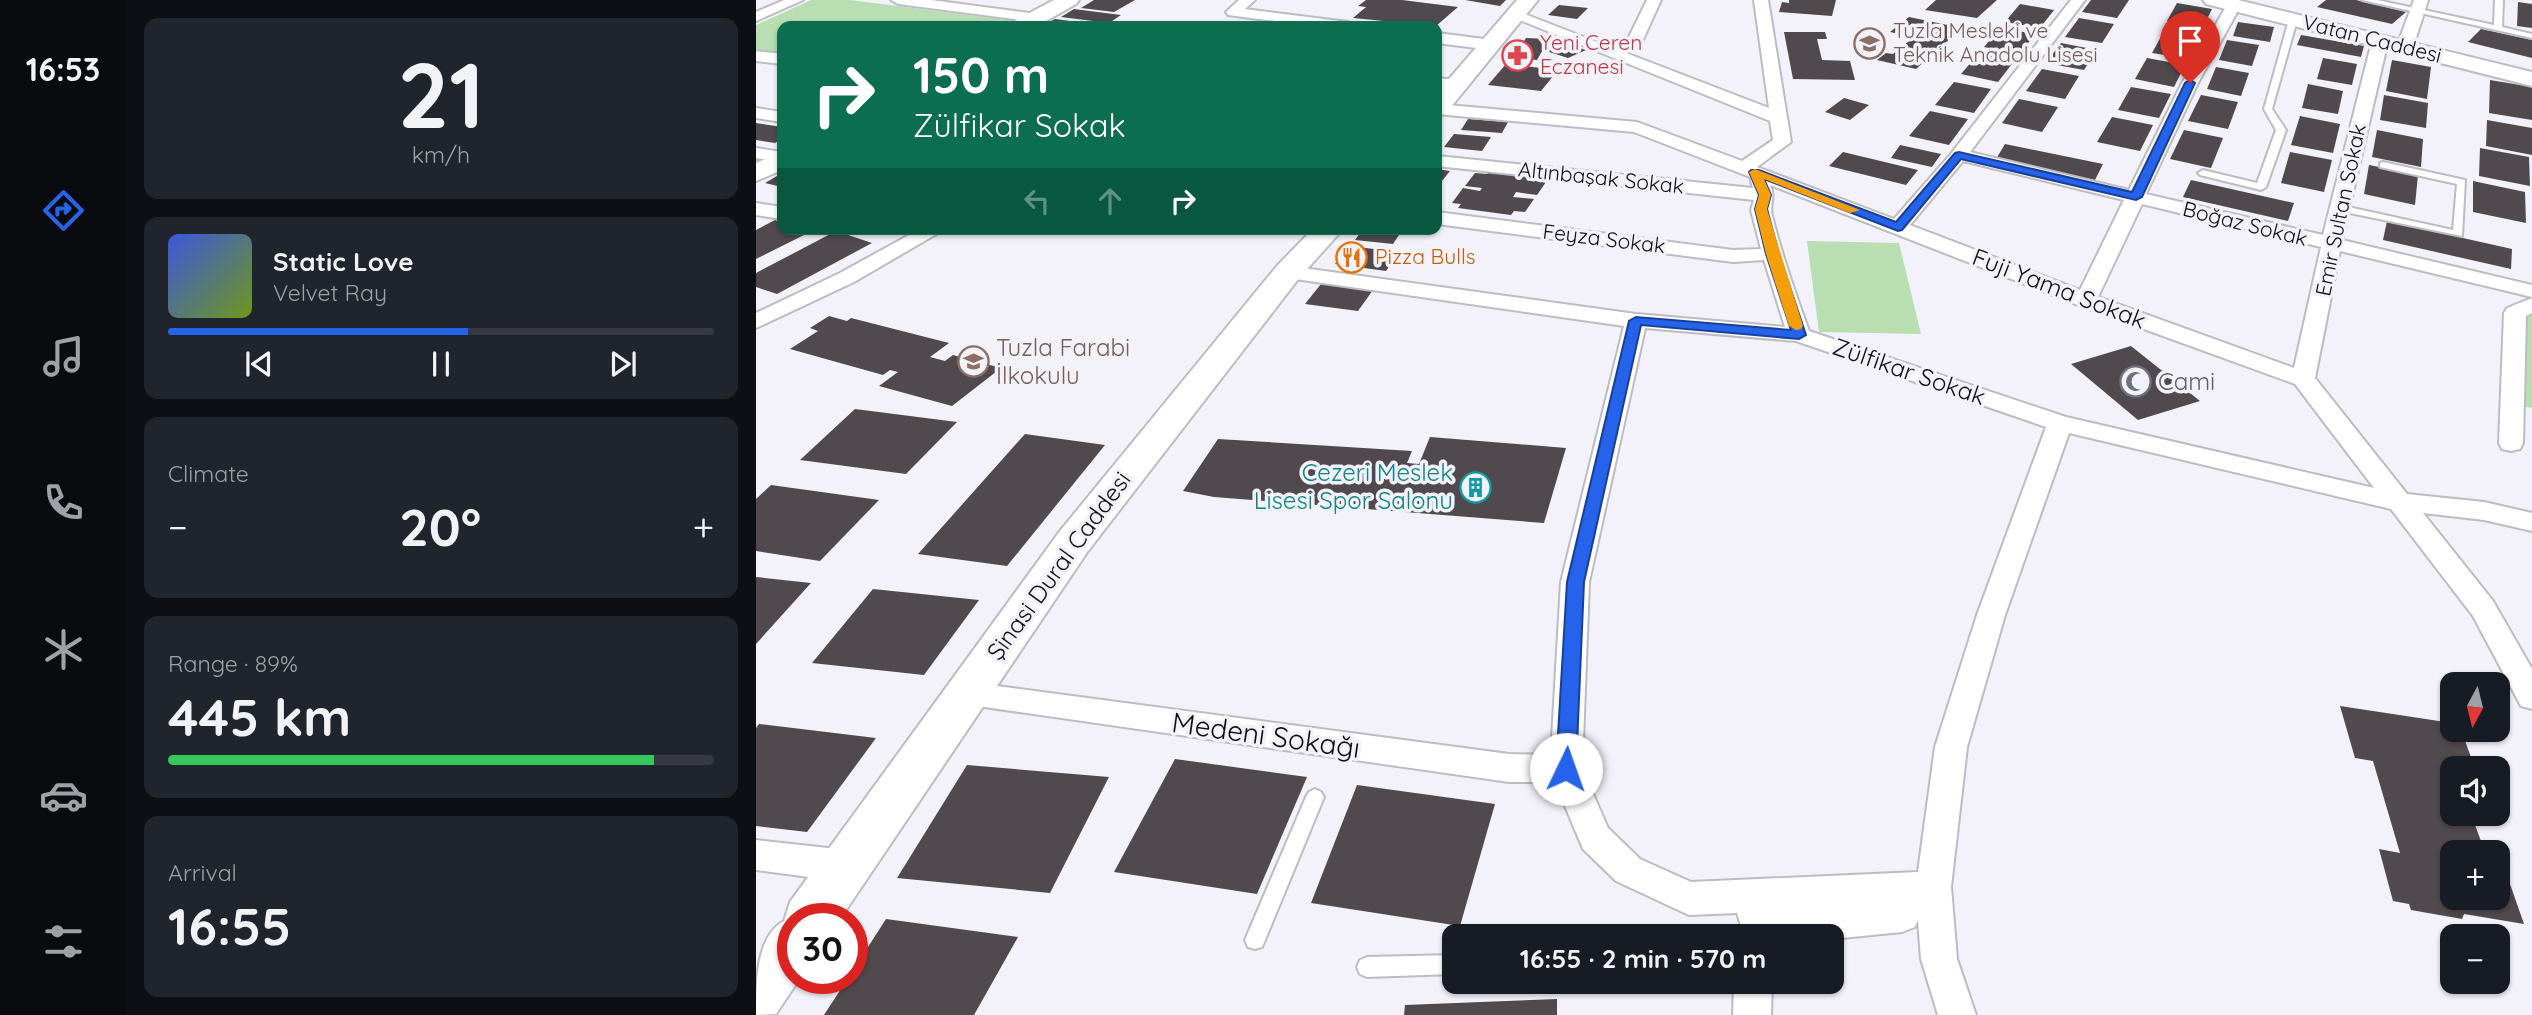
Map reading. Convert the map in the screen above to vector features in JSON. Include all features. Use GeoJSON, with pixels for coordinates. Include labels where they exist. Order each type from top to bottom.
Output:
{"type":"FeatureCollection","features":[{"type":"Feature","properties":{"kind":"street"},"geometry":{"type":"LineString","coordinates":[[756,17],[796,0]]}},
{"type":"Feature","properties":{"kind":"street"},"geometry":{"type":"LineString","coordinates":[[898,0],[960,3],[1026,21]]}},
{"type":"Feature","properties":{"kind":"street"},"geometry":{"type":"LineString","coordinates":[[1032,21],[1069,0]]}},
{"type":"Feature","properties":{"kind":"street"},"geometry":{"type":"LineString","coordinates":[[1248,0],[1233,12],[1307,21]]}},
{"type":"Feature","properties":{"kind":"street"},"geometry":{"type":"LineString","coordinates":[[1613,54],[1634,42],[1654,0]]}},
{"type":"Feature","properties":{"kind":"street"},"geometry":{"type":"LineString","coordinates":[[1761,0],[1782,142],[1749,170],[1765,195],[1761,209],[1772,254],[1799,335]]}},
{"type":"Feature","properties":{"kind":"street"},"geometry":{"type":"LineString","coordinates":[[1898,227],[1959,155],[2078,0]]}},
{"type":"Feature","properties":{"kind":"street"},"geometry":{"type":"LineString","coordinates":[[2086,300],[2232,2]]}},
{"type":"Feature","properties":{"kind":"street","name":"Vatan Caddesi"},"geometry":{"type":"LineString","coordinates":[[2232,2],[2293,20],[2532,79]]}},
{"type":"Feature","properties":{"kind":"street","name":"Vatan Caddesi"},"geometry":{"type":"LineString","coordinates":[[2232,2],[2408,38],[2532,70]]}},
{"type":"Feature","properties":{"kind":"street"},"geometry":{"type":"LineString","coordinates":[[2408,38],[2419,6]]}},
{"type":"Feature","properties":{"kind":"street"},"geometry":{"type":"LineString","coordinates":[[1447,84],[1492,45],[1522,8],[1613,54],[1778,118]]}},
{"type":"Feature","properties":{"kind":"street"},"geometry":{"type":"LineString","coordinates":[[1442,39],[1492,45]]}},
{"type":"Feature","properties":{"kind":"street","name":"Emir Sultan Sokak"},"geometry":{"type":"LineString","coordinates":[[2303,379],[2339,208],[2380,41]]}},
{"type":"Feature","properties":{"kind":"street"},"geometry":{"type":"LineString","coordinates":[[756,55],[777,59]]}},
{"type":"Feature","properties":{"kind":"street","name":"Fuji Yama Sokak"},"geometry":{"type":"LineString","coordinates":[[1442,108],[1637,127],[2086,300],[2303,379]]}},
{"type":"Feature","properties":{"kind":"street"},"geometry":{"type":"LineString","coordinates":[[756,113],[777,116]]}},
{"type":"Feature","properties":{"kind":"street"},"geometry":{"type":"LineString","coordinates":[[756,153],[777,157]]}},
{"type":"Feature","properties":{"kind":"street","name":"Boğaz Sokak"},"geometry":{"type":"LineString","coordinates":[[1959,155],[2333,246],[2532,291]]}},
{"type":"Feature","properties":{"kind":"street"},"geometry":{"type":"LineString","coordinates":[[756,173],[777,161]]}},
{"type":"Feature","properties":{"kind":"street","name":"Altınbaşak Sokak"},"geometry":{"type":"LineString","coordinates":[[1442,161],[1765,195]]}},
{"type":"Feature","properties":{"kind":"street"},"geometry":{"type":"LineString","coordinates":[[756,209],[777,212]]}},
{"type":"Feature","properties":{"kind":"street","name":"Feyza Sokak"},"geometry":{"type":"LineString","coordinates":[[1442,219],[1733,256],[1772,254]]}},
{"type":"Feature","properties":{"kind":"street"},"geometry":{"type":"LineString","coordinates":[[756,321],[843,281],[925,235]]}},
{"type":"Feature","properties":{"kind":"street","name":"Şinasi Dural Caddesi"},"geometry":{"type":"LineString","coordinates":[[820,903],[1074,541],[1288,272],[1323,235]]}},
{"type":"Feature","properties":{"kind":"street","name":"Zülfikar Sokak"},"geometry":{"type":"LineString","coordinates":[[1288,272],[1636,321],[1799,335],[2060,423],[2398,502],[2484,511],[2532,522]]}},
{"type":"Feature","properties":{"kind":"street"},"geometry":{"type":"LineString","coordinates":[[756,303],[780,310]]}},
{"type":"Feature","properties":{"kind":"street"},"geometry":{"type":"LineString","coordinates":[[2511,443],[2515,313],[2532,304]]}},
{"type":"Feature","properties":{"kind":"street"},"geometry":{"type":"LineString","coordinates":[[1636,321],[1575,582],[1566,769],[1595,838],[1628,870],[1689,900],[1754,917],[1818,923],[1902,915]]}},
{"type":"Feature","properties":{"kind":"street"},"geometry":{"type":"LineString","coordinates":[[2303,379],[2483,609],[2532,697]]}},
{"type":"Feature","properties":{"kind":"street"},"geometry":{"type":"LineString","coordinates":[[1957,1015],[1939,959],[1933,887],[1951,747],[1991,615],[2060,423]]}},
{"type":"Feature","properties":{"kind":"street","name":"Medeni Sokağı"},"geometry":{"type":"LineString","coordinates":[[967,694],[1509,768],[1566,769]]}},
{"type":"Feature","properties":{"kind":"street"},"geometry":{"type":"LineString","coordinates":[[756,855],[846,866]]}},
{"type":"Feature","properties":{"kind":"street"},"geometry":{"type":"LineString","coordinates":[[1754,917],[1933,887]]}},
{"type":"Feature","properties":{"kind":"street"},"geometry":{"type":"LineString","coordinates":[[756,995],[777,965]]}},
{"type":"Feature","properties":{"kind":"street"},"geometry":{"type":"LineString","coordinates":[[1752,1015],[1753,994]]}},
{"type":"Feature","properties":{"kind":"lane"},"geometry":{"type":"LineString","coordinates":[[2366,0],[2419,6],[2532,36]]}},
{"type":"Feature","properties":{"kind":"lane"},"geometry":{"type":"LineString","coordinates":[[2498,29],[2499,0]]}},
{"type":"Feature","properties":{"kind":"lane"},"geometry":{"type":"LineString","coordinates":[[2203,173],[2261,187],[2281,130],[2267,109],[2293,20]]}},
{"type":"Feature","properties":{"kind":"lane"},"geometry":{"type":"LineString","coordinates":[[2339,208],[2458,234],[2462,182],[2383,165]]}},
{"type":"Feature","properties":{"kind":"lane"},"geometry":{"type":"LineString","coordinates":[[1255,940],[1315,797]]}},
{"type":"Feature","properties":{"kind":"lane"},"geometry":{"type":"LineString","coordinates":[[1367,967],[1442,964]]}},
{"type":"Feature","properties":{"kind":"green space"},"geometry":{"type":"Polygon","coordinates":[[[811,0],[850,0],[1014,21],[777,21],[777,54],[756,51],[756,25],[811,0]]]}},
{"type":"Feature","properties":{"kind":"green space"},"geometry":{"type":"Polygon","coordinates":[[[1807,241],[1899,243],[1921,334],[1819,332],[1807,241]]]}},
{"type":"Feature","properties":{"kind":"green space"},"geometry":{"type":"Polygon","coordinates":[[[2532,314],[2532,408],[2522,406],[2522,315],[2532,314]]]}},
{"type":"Feature","properties":{"kind":"building"},"geometry":{"type":"Polygon","coordinates":[[[1094,0],[1135,0],[1114,12],[1081,8],[1094,0]]]}},
{"type":"Feature","properties":{"kind":"building"},"geometry":{"type":"Polygon","coordinates":[[[1366,0],[1402,0],[1458,7],[1442,21],[1384,21],[1353,18],[1366,7],[1358,6],[1366,0]]]}},
{"type":"Feature","properties":{"kind":"building"},"geometry":{"type":"Polygon","coordinates":[[[1465,0],[1506,0],[1500,6],[1465,0]]]}},
{"type":"Feature","properties":{"kind":"building"},"geometry":{"type":"Polygon","coordinates":[[[1789,0],[1836,0],[1832,16],[1779,12],[1782,2],[1789,3],[1789,0]]]}},
{"type":"Feature","properties":{"kind":"building"},"geometry":{"type":"Polygon","coordinates":[[[1936,0],[1997,0],[1977,18],[1925,10],[1936,0]]]}},
{"type":"Feature","properties":{"kind":"building"},"geometry":{"type":"Polygon","coordinates":[[[2091,0],[2129,0],[2117,18],[2082,12],[2091,0]]]}},
{"type":"Feature","properties":{"kind":"building"},"geometry":{"type":"Polygon","coordinates":[[[2326,0],[2356,0],[2406,12],[2392,24],[2317,7],[2326,0]]]}},
{"type":"Feature","properties":{"kind":"building"},"geometry":{"type":"Polygon","coordinates":[[[2518,2],[2532,4],[2532,28],[2517,26],[2518,2]]]}},
{"type":"Feature","properties":{"kind":"building"},"geometry":{"type":"Polygon","coordinates":[[[2177,3],[2212,9],[2203,27],[2167,21],[2177,3]]]}},
{"type":"Feature","properties":{"kind":"building"},"geometry":{"type":"Polygon","coordinates":[[[2020,4],[2054,10],[2040,28],[2005,22],[2020,4]]]}},
{"type":"Feature","properties":{"kind":"building"},"geometry":{"type":"Polygon","coordinates":[[[1559,5],[1588,8],[1577,19],[1548,15],[1559,5]]]}},
{"type":"Feature","properties":{"kind":"building"},"geometry":{"type":"Polygon","coordinates":[[[1074,9],[1121,15],[1112,21],[1061,17],[1074,9]]]}},
{"type":"Feature","properties":{"kind":"building"},"geometry":{"type":"Polygon","coordinates":[[[1909,17],[1962,28],[1916,69],[1877,60],[1886,53],[1893,54],[1914,37],[1890,32],[1909,17]]]}},
{"type":"Feature","properties":{"kind":"building"},"geometry":{"type":"Polygon","coordinates":[[[2079,18],[2114,24],[2102,43],[2065,37],[2079,18]]]}},
{"type":"Feature","properties":{"kind":"building"},"geometry":{"type":"Polygon","coordinates":[[[2238,22],[2274,27],[2270,42],[2233,36],[2238,22]]]}},
{"type":"Feature","properties":{"kind":"building"},"geometry":{"type":"Polygon","coordinates":[[[2000,28],[2035,34],[2020,54],[1984,47],[2000,28]]]}},
{"type":"Feature","properties":{"kind":"building"},"geometry":{"type":"Polygon","coordinates":[[[2481,29],[2532,40],[2532,58],[2468,42],[2481,29]]]}},
{"type":"Feature","properties":{"kind":"building"},"geometry":{"type":"Polygon","coordinates":[[[1784,32],[1825,32],[1827,39],[1817,39],[1822,60],[1850,61],[1855,80],[1793,79],[1784,32]]]}},
{"type":"Feature","properties":{"kind":"building"},"geometry":{"type":"Polygon","coordinates":[[[2163,33],[2200,39],[2190,59],[2152,53],[2163,33]]]}},
{"type":"Feature","properties":{"kind":"building"},"geometry":{"type":"Polygon","coordinates":[[[2301,35],[2364,46],[2361,57],[2297,45],[2301,35]]]}},
{"type":"Feature","properties":{"kind":"building"},"geometry":{"type":"Polygon","coordinates":[[[1526,38],[1549,39],[1537,60],[1514,58],[1526,38]]]}},
{"type":"Feature","properties":{"kind":"building"},"geometry":{"type":"Polygon","coordinates":[[[2227,40],[2259,45],[2252,66],[2219,60],[2227,40]]]}},
{"type":"Feature","properties":{"kind":"building"},"geometry":{"type":"Polygon","coordinates":[[[1564,43],[1586,50],[1568,58],[1546,51],[1564,43]]]}},
{"type":"Feature","properties":{"kind":"building"},"geometry":{"type":"Polygon","coordinates":[[[2061,43],[2097,50],[2084,70],[2046,63],[2061,43]]]}},
{"type":"Feature","properties":{"kind":"building"},"geometry":{"type":"Polygon","coordinates":[[[1979,53],[2015,60],[1998,82],[1961,74],[1979,53]]]}},
{"type":"Feature","properties":{"kind":"building"},"geometry":{"type":"Polygon","coordinates":[[[2147,58],[2185,65],[2174,87],[2135,79],[2147,58]]]}},
{"type":"Feature","properties":{"kind":"building"},"geometry":{"type":"Polygon","coordinates":[[[2323,58],[2357,64],[2352,85],[2317,79],[2323,58]]]}},
{"type":"Feature","properties":{"kind":"building"},"geometry":{"type":"Polygon","coordinates":[[[2392,60],[2431,67],[2427,99],[2386,91],[2392,60]]]}},
{"type":"Feature","properties":{"kind":"building"},"geometry":{"type":"Polygon","coordinates":[[[1506,64],[1558,70],[1541,91],[1488,85],[1506,64]]]}},
{"type":"Feature","properties":{"kind":"building"},"geometry":{"type":"Polygon","coordinates":[[[2216,67],[2249,73],[2241,96],[2207,89],[2216,67]]]}},
{"type":"Feature","properties":{"kind":"building"},"geometry":{"type":"Polygon","coordinates":[[[2042,69],[2079,76],[2065,99],[2026,91],[2042,69]]]}},
{"type":"Feature","properties":{"kind":"building"},"geometry":{"type":"Polygon","coordinates":[[[2490,80],[2532,87],[2532,120],[2489,113],[2490,80]]]}},
{"type":"Feature","properties":{"kind":"building"},"geometry":{"type":"Polygon","coordinates":[[[1954,82],[1991,89],[1974,113],[1935,105],[1954,82]]]}},
{"type":"Feature","properties":{"kind":"building"},"geometry":{"type":"Polygon","coordinates":[[[2308,84],[2343,91],[2338,114],[2302,108],[2308,84]]]}},
{"type":"Feature","properties":{"kind":"building"},"geometry":{"type":"Polygon","coordinates":[[[2131,87],[2171,94],[2159,118],[2118,110],[2131,87]]]}},
{"type":"Feature","properties":{"kind":"building"},"geometry":{"type":"Polygon","coordinates":[[[2201,95],[2238,102],[2228,129],[2188,121],[2201,95]]]}},
{"type":"Feature","properties":{"kind":"building"},"geometry":{"type":"Polygon","coordinates":[[[2384,95],[2428,103],[2426,128],[2380,120],[2384,95]]]}},
{"type":"Feature","properties":{"kind":"building"},"geometry":{"type":"Polygon","coordinates":[[[1844,98],[1869,105],[1850,120],[1825,112],[1844,98]]]}},
{"type":"Feature","properties":{"kind":"building"},"geometry":{"type":"Polygon","coordinates":[[[2019,99],[2058,107],[2042,132],[2002,123],[2019,99]]]}},
{"type":"Feature","properties":{"kind":"building"},"geometry":{"type":"Polygon","coordinates":[[[1930,111],[1968,119],[1949,145],[1909,136],[1930,111]]]}},
{"type":"Feature","properties":{"kind":"building"},"geometry":{"type":"Polygon","coordinates":[[[2300,116],[2340,124],[2333,153],[2291,145],[2300,116]]]}},
{"type":"Feature","properties":{"kind":"building"},"geometry":{"type":"Polygon","coordinates":[[[2112,117],[2153,125],[2140,151],[2097,142],[2112,117]]]}},
{"type":"Feature","properties":{"kind":"building"},"geometry":{"type":"Polygon","coordinates":[[[1468,119],[1508,122],[1502,133],[1461,130],[1468,119]]]}},
{"type":"Feature","properties":{"kind":"building"},"geometry":{"type":"Polygon","coordinates":[[[2487,120],[2532,128],[2532,155],[2486,146],[2487,120]]]}},
{"type":"Feature","properties":{"kind":"building"},"geometry":{"type":"Polygon","coordinates":[[[756,123],[777,126],[777,142],[756,140],[756,123]]]}},
{"type":"Feature","properties":{"kind":"building"},"geometry":{"type":"Polygon","coordinates":[[[2184,130],[2223,138],[2211,168],[2170,159],[2184,130]]]}},
{"type":"Feature","properties":{"kind":"building"},"geometry":{"type":"Polygon","coordinates":[[[2377,130],[2423,139],[2421,167],[2372,157],[2377,130]]]}},
{"type":"Feature","properties":{"kind":"building"},"geometry":{"type":"Polygon","coordinates":[[[1454,134],[1491,137],[1482,151],[1444,147],[1454,134]]]}},
{"type":"Feature","properties":{"kind":"building"},"geometry":{"type":"Polygon","coordinates":[[[2005,144],[2103,164],[2095,180],[1996,159],[2005,144]]]}},
{"type":"Feature","properties":{"kind":"building"},"geometry":{"type":"Polygon","coordinates":[[[1900,145],[1941,154],[1932,167],[1891,158],[1900,145]]]}},
{"type":"Feature","properties":{"kind":"building"},"geometry":{"type":"Polygon","coordinates":[[[2480,148],[2529,157],[2530,186],[2479,176],[2480,148]]]}},
{"type":"Feature","properties":{"kind":"building"},"geometry":{"type":"Polygon","coordinates":[[[1843,152],[1918,170],[1906,185],[1829,166],[1843,152]]]}},
{"type":"Feature","properties":{"kind":"building"},"geometry":{"type":"Polygon","coordinates":[[[2290,152],[2332,160],[2324,192],[2281,183],[2290,152]]]}},
{"type":"Feature","properties":{"kind":"building"},"geometry":{"type":"Polygon","coordinates":[[[2369,165],[2418,175],[2415,205],[2364,194],[2369,165]]]}},
{"type":"Feature","properties":{"kind":"building"},"geometry":{"type":"Polygon","coordinates":[[[1442,170],[1450,171],[1442,181],[1442,170]]]}},
{"type":"Feature","properties":{"kind":"building"},"geometry":{"type":"Polygon","coordinates":[[[1475,173],[1537,178],[1535,181],[1546,182],[1537,195],[1516,192],[1513,197],[1534,199],[1525,212],[1514,211],[1511,215],[1458,208],[1461,204],[1452,203],[1463,188],[1480,191],[1482,188],[1465,186],[1475,173]]]}},
{"type":"Feature","properties":{"kind":"building"},"geometry":{"type":"Polygon","coordinates":[[[777,176],[777,186],[765,183],[777,176]]]}},
{"type":"Feature","properties":{"kind":"building"},"geometry":{"type":"Polygon","coordinates":[[[2191,180],[2294,203],[2288,221],[2183,197],[2191,180]]]}},
{"type":"Feature","properties":{"kind":"building"},"geometry":{"type":"Polygon","coordinates":[[[2473,181],[2525,192],[2526,223],[2473,212],[2473,181]]]}},
{"type":"Feature","properties":{"kind":"building"},"geometry":{"type":"Polygon","coordinates":[[[775,220],[777,235],[804,235],[756,259],[756,230],[775,220]]]}},
{"type":"Feature","properties":{"kind":"building"},"geometry":{"type":"Polygon","coordinates":[[[2387,221],[2512,249],[2511,269],[2383,240],[2387,221]]]}},
{"type":"Feature","properties":{"kind":"building"},"geometry":{"type":"Polygon","coordinates":[[[828,235],[848,235],[872,243],[777,294],[756,287],[756,273],[828,235]]]}},
{"type":"Feature","properties":{"kind":"building"},"geometry":{"type":"Polygon","coordinates":[[[1359,235],[1399,235],[1393,244],[1355,240],[1359,235]]]}},
{"type":"Feature","properties":{"kind":"building"},"geometry":{"type":"Polygon","coordinates":[[[1349,246],[1399,252],[1386,271],[1335,264],[1349,246]]]}},
{"type":"Feature","properties":{"kind":"building"},"geometry":{"type":"Polygon","coordinates":[[[1321,284],[1373,290],[1358,311],[1305,304],[1321,284]]]}},
{"type":"Feature","properties":{"kind":"building"},"geometry":{"type":"Polygon","coordinates":[[[829,316],[847,321],[851,318],[949,343],[930,357],[945,361],[953,355],[1001,368],[952,406],[879,386],[898,372],[890,370],[883,375],[790,349],[818,331],[810,328],[829,316]]]}},
{"type":"Feature","properties":{"kind":"building","name":"Cami"},"geometry":{"type":"Polygon","coordinates":[[[2131,346],[2200,401],[2138,420],[2071,364],[2131,346]]]}},
{"type":"Feature","properties":{"kind":"building"},"geometry":{"type":"Polygon","coordinates":[[[855,409],[957,422],[906,474],[800,460],[855,409]]]}},
{"type":"Feature","properties":{"kind":"building"},"geometry":{"type":"Polygon","coordinates":[[[1025,434],[1105,445],[1007,566],[918,554],[1025,434]]]}},
{"type":"Feature","properties":{"kind":"building"},"geometry":{"type":"Polygon","coordinates":[[[1430,437],[1566,448],[1544,523],[1214,497],[1183,491],[1218,439],[1412,451],[1407,463],[1419,464],[1430,437]]]}},
{"type":"Feature","properties":{"kind":"building"},"geometry":{"type":"Polygon","coordinates":[[[771,485],[879,500],[820,561],[756,551],[756,499],[771,485]]]}},
{"type":"Feature","properties":{"kind":"building"},"geometry":{"type":"Polygon","coordinates":[[[756,577],[811,583],[756,644],[756,577]]]}},
{"type":"Feature","properties":{"kind":"building"},"geometry":{"type":"Polygon","coordinates":[[[873,589],[979,600],[924,675],[812,663],[873,589]]]}},
{"type":"Feature","properties":{"kind":"building"},"geometry":{"type":"Polygon","coordinates":[[[2340,706],[2440,721],[2440,742],[2465,742],[2471,756],[2440,756],[2440,826],[2475,826],[2481,840],[2440,840],[2440,910],[2510,910],[2510,884],[2524,924],[2464,914],[2462,919],[2411,910],[2409,904],[2393,901],[2379,849],[2400,853],[2373,761],[2355,758],[2340,706]]]}},
{"type":"Feature","properties":{"kind":"building"},"geometry":{"type":"Polygon","coordinates":[[[759,724],[876,738],[807,832],[756,826],[756,728],[759,724]]]}},
{"type":"Feature","properties":{"kind":"building"},"geometry":{"type":"Polygon","coordinates":[[[1175,759],[1307,777],[1257,894],[1114,872],[1175,759]]]}},
{"type":"Feature","properties":{"kind":"building"},"geometry":{"type":"Polygon","coordinates":[[[967,765],[1109,777],[1050,893],[897,878],[967,765]]]}},
{"type":"Feature","properties":{"kind":"building"},"geometry":{"type":"Polygon","coordinates":[[[1357,785],[1495,804],[1461,924],[1311,903],[1357,785]]]}},
{"type":"Feature","properties":{"kind":"building"},"geometry":{"type":"Polygon","coordinates":[[[886,919],[1018,937],[974,1015],[824,1015],[838,994],[868,994],[868,947],[886,919]]]}},
{"type":"Feature","properties":{"kind":"building"},"geometry":{"type":"Polygon","coordinates":[[[1557,999],[1557,1015],[1404,1015],[1405,1005],[1557,999]]]}},
{"type":"Feature","properties":{"kind":"slow traffic"},"geometry":{"type":"LineString","coordinates":[[1796,326],[1772,254],[1761,209],[1765,195],[1755,172],[1855,210]]}},
{"type":"Feature","properties":{"kind":"place","name":"Tuzla Mesleki ve Teknik Anadolu Lisesi"},"geometry":{"type":"Point","coordinates":[1870,43]}},
{"type":"Feature","properties":{"kind":"place","name":"Yeni Ceren Eczanesi"},"geometry":{"type":"Point","coordinates":[1517,55]}},
{"type":"Feature","properties":{"kind":"place","name":"Pizza Bulls"},"geometry":{"type":"Point","coordinates":[1352,257]}},
{"type":"Feature","properties":{"kind":"place","name":"Tuzla Farabi İlkokulu"},"geometry":{"type":"Point","coordinates":[973,362]}},
{"type":"Feature","properties":{"kind":"place","name":"Cami"},"geometry":{"type":"Point","coordinates":[2135,382]}},
{"type":"Feature","properties":{"kind":"place","name":"Cezeri Meslek Lisesi Spor Salonu"},"geometry":{"type":"Point","coordinates":[1476,487]}},
{"type":"Feature","properties":{"kind":"route"},"geometry":{"type":"LineString","coordinates":[[1566,769],[1575,582],[1636,321],[1799,335],[1772,254],[1761,209],[1765,195],[1755,172],[1898,227],[1959,155],[2136,197],[2190,83]]}}]}
